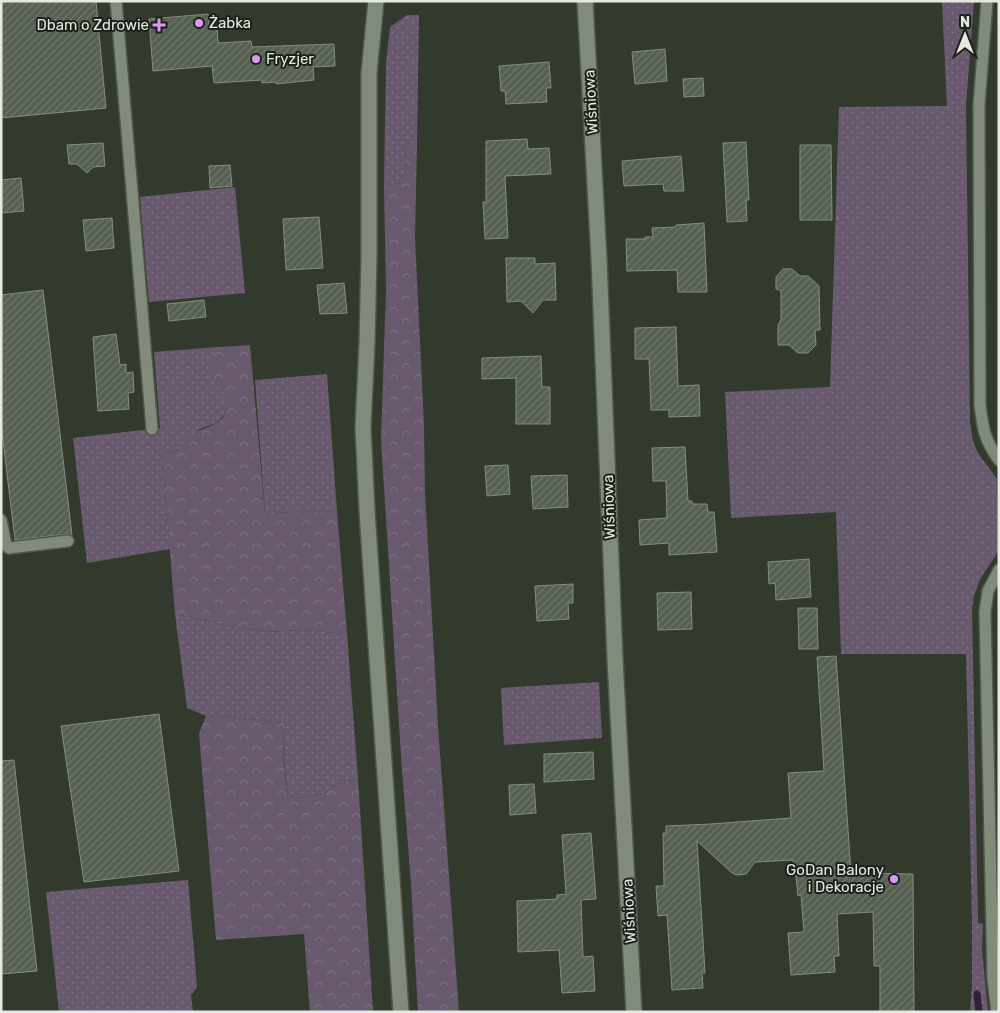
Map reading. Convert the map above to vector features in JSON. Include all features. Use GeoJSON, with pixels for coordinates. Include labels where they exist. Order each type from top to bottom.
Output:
{"type":"FeatureCollection","features":[{"type":"Feature","properties":{"kind":"street"},"geometry":{"type":"LineString","coordinates":[[376,1],[369,73],[368,276],[363,427],[401,1012]]}},
{"type":"Feature","properties":{"kind":"street","name":"Wiśniowa"},"geometry":{"type":"LineString","coordinates":[[585,1],[634,1012]]}},
{"type":"Feature","properties":{"kind":"lane"},"geometry":{"type":"LineString","coordinates":[[116,1],[152,429]]}},
{"type":"Feature","properties":{"kind":"lane"},"geometry":{"type":"LineString","coordinates":[[987,1],[979,105],[980,405],[983,431],[989,446],[999,460]]}},
{"type":"Feature","properties":{"kind":"lane"},"geometry":{"type":"LineString","coordinates":[[1,520],[6,545],[9,548],[68,541]]}},
{"type":"Feature","properties":{"kind":"lane"},"geometry":{"type":"LineString","coordinates":[[997,1012],[993,979],[985,612],[988,591],[999,570]]}},
{"type":"Feature","properties":{"kind":"green space"},"geometry":{"type":"Polygon","coordinates":[[[942,1],[974,1],[966,106],[970,422],[973,441],[978,453],[997,479],[998,552],[980,579],[972,609],[978,923],[983,924],[982,949],[988,1012],[970,1012],[972,922],[966,654],[841,654],[836,512],[731,518],[725,392],[830,387],[839,107],[947,106],[942,1]]]}},
{"type":"Feature","properties":{"kind":"green space"},"geometry":{"type":"Polygon","coordinates":[[[407,15],[419,15],[417,143],[404,143],[406,165],[403,176],[399,181],[384,186],[386,63],[390,27],[407,15]]]}},
{"type":"Feature","properties":{"kind":"green space"},"geometry":{"type":"Polygon","coordinates":[[[404,143],[417,143],[415,237],[424,425],[425,492],[438,726],[459,1012],[418,1012],[381,440],[386,290],[384,186],[399,181],[403,176],[406,165],[404,143]]]}},
{"type":"Feature","properties":{"kind":"green space"},"geometry":{"type":"Polygon","coordinates":[[[235,187],[245,293],[149,302],[140,197],[235,187]]]}},
{"type":"Feature","properties":{"kind":"green space"},"geometry":{"type":"Polygon","coordinates":[[[250,345],[265,513],[337,511],[347,634],[303,630],[266,632],[175,614],[162,453],[180,450],[184,440],[190,435],[213,425],[223,417],[226,412],[226,399],[214,377],[211,365],[212,359],[218,347],[250,345]]]}},
{"type":"Feature","properties":{"kind":"green space"},"geometry":{"type":"Polygon","coordinates":[[[218,347],[211,364],[212,373],[226,395],[226,413],[216,423],[198,430],[180,450],[162,453],[170,549],[87,563],[73,438],[160,428],[154,352],[218,347]]]}},
{"type":"Feature","properties":{"kind":"green space"},"geometry":{"type":"Polygon","coordinates":[[[327,374],[337,511],[265,513],[255,380],[327,374]]]}},
{"type":"Feature","properties":{"kind":"green space"},"geometry":{"type":"Polygon","coordinates":[[[175,614],[266,632],[303,630],[347,634],[358,778],[335,785],[324,793],[301,798],[288,795],[283,750],[286,723],[206,716],[187,708],[175,614]]]}},
{"type":"Feature","properties":{"kind":"green space"},"geometry":{"type":"Polygon","coordinates":[[[599,682],[602,738],[504,745],[501,688],[599,682]]]}},
{"type":"Feature","properties":{"kind":"green space"},"geometry":{"type":"Polygon","coordinates":[[[206,716],[286,723],[283,750],[288,795],[301,798],[324,793],[335,785],[358,778],[373,1012],[310,1012],[304,934],[216,940],[199,733],[206,716]]]}},
{"type":"Feature","properties":{"kind":"green space"},"geometry":{"type":"Polygon","coordinates":[[[188,880],[197,987],[191,995],[193,1012],[59,1012],[46,892],[188,880]]]}},
{"type":"Feature","properties":{"kind":"building"},"geometry":{"type":"Polygon","coordinates":[[[1,1],[96,1],[106,108],[1,118],[1,1]]]}},
{"type":"Feature","properties":{"kind":"building"},"geometry":{"type":"Polygon","coordinates":[[[208,14],[209,27],[217,26],[218,43],[251,41],[252,47],[334,44],[335,66],[313,67],[314,80],[276,84],[276,82],[262,83],[262,80],[214,83],[212,66],[153,71],[149,19],[208,14]]]}},
{"type":"Feature","properties":{"kind":"building"},"geometry":{"type":"Polygon","coordinates":[[[665,49],[667,81],[635,84],[632,52],[665,49]]]}},
{"type":"Feature","properties":{"kind":"building"},"geometry":{"type":"Polygon","coordinates":[[[549,62],[551,88],[546,88],[547,102],[506,104],[505,91],[501,91],[499,66],[549,62]]]}},
{"type":"Feature","properties":{"kind":"building"},"geometry":{"type":"Polygon","coordinates":[[[703,78],[704,96],[684,97],[683,79],[703,78]]]}},
{"type":"Feature","properties":{"kind":"building"},"geometry":{"type":"Polygon","coordinates":[[[527,139],[528,149],[549,148],[551,174],[505,176],[508,238],[485,239],[483,202],[486,202],[486,141],[527,139]]]}},
{"type":"Feature","properties":{"kind":"building"},"geometry":{"type":"Polygon","coordinates":[[[746,142],[749,200],[746,200],[747,221],[727,222],[723,143],[746,142]]]}},
{"type":"Feature","properties":{"kind":"building"},"geometry":{"type":"Polygon","coordinates":[[[103,143],[105,166],[93,167],[87,173],[77,164],[69,164],[67,145],[103,143]]]}},
{"type":"Feature","properties":{"kind":"building"},"geometry":{"type":"Polygon","coordinates":[[[800,145],[831,145],[832,220],[800,220],[800,145]]]}},
{"type":"Feature","properties":{"kind":"building"},"geometry":{"type":"Polygon","coordinates":[[[681,156],[684,191],[664,191],[663,184],[624,186],[622,161],[681,156]]]}},
{"type":"Feature","properties":{"kind":"building"},"geometry":{"type":"Polygon","coordinates":[[[230,165],[232,186],[210,188],[209,166],[230,165]]]}},
{"type":"Feature","properties":{"kind":"building"},"geometry":{"type":"Polygon","coordinates":[[[21,178],[24,211],[1,213],[1,180],[21,178]]]}},
{"type":"Feature","properties":{"kind":"building"},"geometry":{"type":"Polygon","coordinates":[[[319,217],[323,268],[286,270],[283,219],[319,217]]]}},
{"type":"Feature","properties":{"kind":"building"},"geometry":{"type":"Polygon","coordinates":[[[112,218],[114,248],[86,251],[83,220],[112,218]]]}},
{"type":"Feature","properties":{"kind":"building"},"geometry":{"type":"Polygon","coordinates":[[[704,223],[707,292],[678,292],[677,270],[627,271],[626,239],[653,237],[652,228],[704,223]]]}},
{"type":"Feature","properties":{"kind":"building"},"geometry":{"type":"Polygon","coordinates":[[[506,258],[535,258],[535,264],[555,263],[556,300],[543,300],[533,313],[521,301],[507,302],[506,258]]]}},
{"type":"Feature","properties":{"kind":"building"},"geometry":{"type":"Polygon","coordinates":[[[783,269],[792,269],[800,276],[808,276],[819,286],[820,330],[815,330],[816,345],[808,353],[798,353],[789,345],[778,345],[778,325],[781,320],[781,291],[776,289],[776,277],[783,269]]]}},
{"type":"Feature","properties":{"kind":"building"},"geometry":{"type":"Polygon","coordinates":[[[344,283],[347,313],[320,314],[317,285],[344,283]]]}},
{"type":"Feature","properties":{"kind":"building"},"geometry":{"type":"Polygon","coordinates":[[[43,290],[72,535],[15,540],[1,424],[1,295],[43,290]]]}},
{"type":"Feature","properties":{"kind":"building"},"geometry":{"type":"Polygon","coordinates":[[[204,300],[206,317],[169,321],[167,304],[204,300]]]}},
{"type":"Feature","properties":{"kind":"building"},"geometry":{"type":"Polygon","coordinates":[[[676,327],[678,386],[699,385],[700,416],[669,417],[669,410],[651,410],[649,359],[635,359],[635,328],[676,327]]]}},
{"type":"Feature","properties":{"kind":"building"},"geometry":{"type":"Polygon","coordinates":[[[116,334],[120,365],[126,364],[126,373],[133,372],[134,392],[128,393],[129,409],[98,411],[93,337],[116,334]]]}},
{"type":"Feature","properties":{"kind":"building"},"geometry":{"type":"Polygon","coordinates":[[[541,356],[542,387],[550,387],[550,424],[516,424],[516,378],[482,379],[482,358],[541,356]]]}},
{"type":"Feature","properties":{"kind":"building"},"geometry":{"type":"Polygon","coordinates":[[[685,447],[688,501],[692,501],[692,504],[707,504],[708,512],[714,512],[717,552],[669,555],[669,543],[640,545],[639,520],[667,518],[666,481],[653,481],[652,448],[685,447]]]}},
{"type":"Feature","properties":{"kind":"building"},"geometry":{"type":"Polygon","coordinates":[[[508,465],[510,494],[487,496],[485,466],[508,465]]]}},
{"type":"Feature","properties":{"kind":"building"},"geometry":{"type":"Polygon","coordinates":[[[567,475],[568,507],[533,509],[531,476],[567,475]]]}},
{"type":"Feature","properties":{"kind":"building"},"geometry":{"type":"Polygon","coordinates":[[[809,559],[811,597],[776,600],[775,583],[769,584],[768,562],[809,559]]]}},
{"type":"Feature","properties":{"kind":"building"},"geometry":{"type":"Polygon","coordinates":[[[573,584],[573,603],[568,603],[569,619],[537,621],[535,586],[573,584]]]}},
{"type":"Feature","properties":{"kind":"building"},"geometry":{"type":"Polygon","coordinates":[[[691,592],[692,629],[658,630],[657,593],[691,592]]]}},
{"type":"Feature","properties":{"kind":"building"},"geometry":{"type":"Polygon","coordinates":[[[798,608],[817,608],[818,649],[799,649],[798,608]]]}},
{"type":"Feature","properties":{"kind":"building"},"geometry":{"type":"Polygon","coordinates":[[[836,656],[851,873],[913,874],[914,1012],[880,1012],[880,966],[874,966],[873,912],[837,914],[839,956],[834,956],[835,972],[791,975],[788,933],[804,932],[801,895],[798,896],[793,860],[755,862],[746,874],[737,875],[732,873],[697,841],[705,973],[702,973],[703,988],[672,990],[667,915],[658,916],[656,886],[664,886],[663,833],[666,833],[666,826],[791,818],[788,773],[824,771],[817,657],[836,656]]]}},
{"type":"Feature","properties":{"kind":"building"},"geometry":{"type":"Polygon","coordinates":[[[159,714],[179,871],[84,882],[61,726],[159,714]]]}},
{"type":"Feature","properties":{"kind":"building"},"geometry":{"type":"Polygon","coordinates":[[[593,752],[594,779],[544,782],[544,754],[593,752]]]}},
{"type":"Feature","properties":{"kind":"building"},"geometry":{"type":"Polygon","coordinates":[[[14,760],[37,971],[1,974],[1,761],[14,760]]]}},
{"type":"Feature","properties":{"kind":"building"},"geometry":{"type":"Polygon","coordinates":[[[534,784],[536,813],[510,815],[509,785],[534,784]]]}},
{"type":"Feature","properties":{"kind":"building"},"geometry":{"type":"Polygon","coordinates":[[[591,833],[596,899],[581,900],[583,957],[593,956],[595,991],[562,993],[559,950],[518,952],[517,901],[557,899],[557,895],[566,894],[562,835],[591,833]]]}},
{"type":"Feature","properties":{"kind":"waterway"},"geometry":{"type":"LineString","coordinates":[[977,994],[979,1012]]}},
{"type":"Feature","properties":{"kind":"place","name":"Żabka"},"geometry":{"type":"Point","coordinates":[199,23]}},
{"type":"Feature","properties":{"kind":"place","name":"Dbam o Zdrowie"},"geometry":{"type":"Point","coordinates":[159,25]}},
{"type":"Feature","properties":{"kind":"place","name":"Fryzjer"},"geometry":{"type":"Point","coordinates":[256,59]}},
{"type":"Feature","properties":{"kind":"place","name":"GoDan Balony i Dekoracje"},"geometry":{"type":"Point","coordinates":[894,879]}}]}
